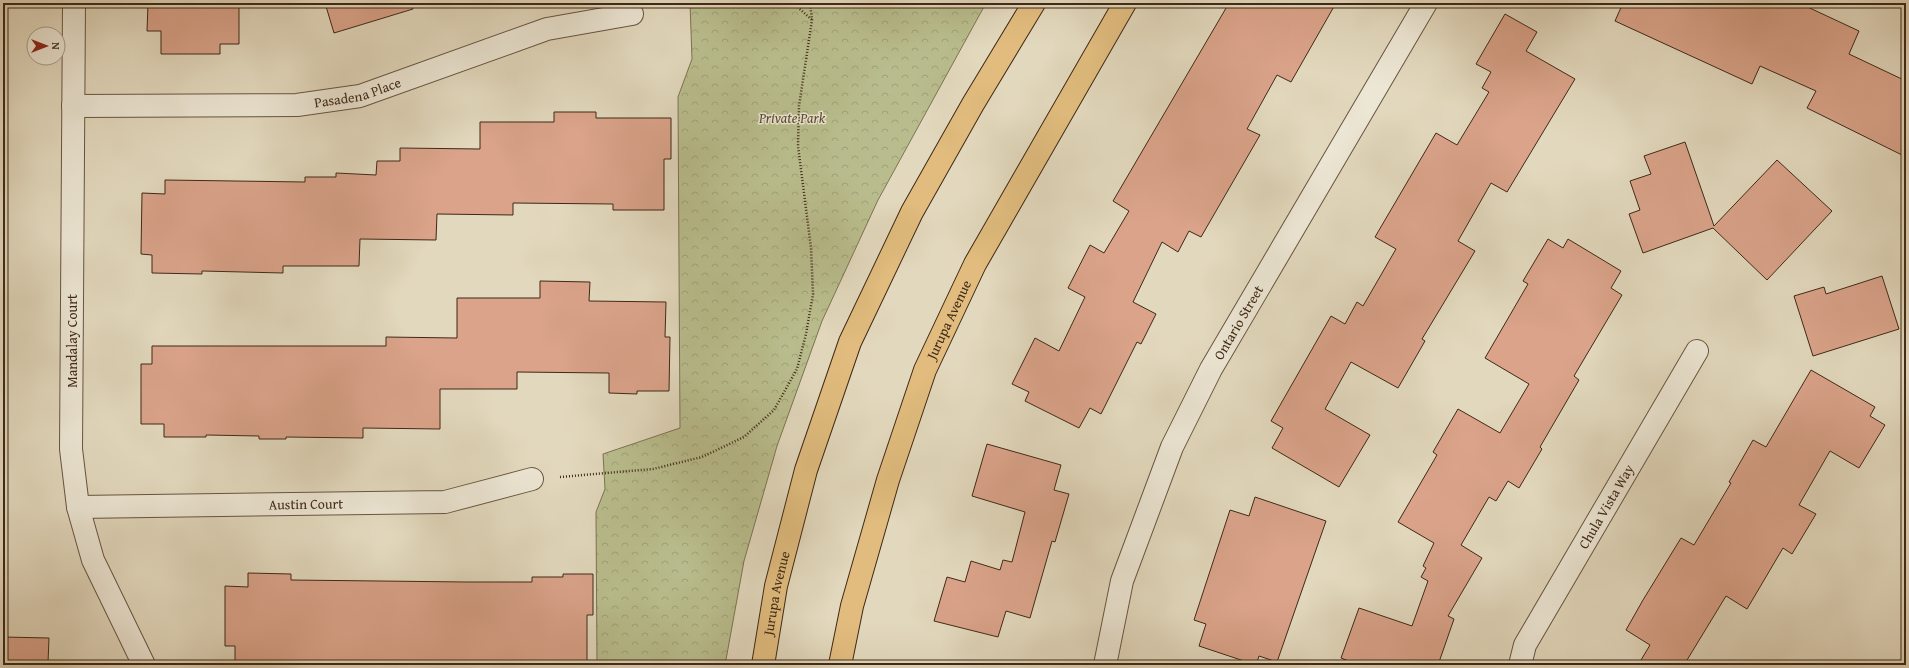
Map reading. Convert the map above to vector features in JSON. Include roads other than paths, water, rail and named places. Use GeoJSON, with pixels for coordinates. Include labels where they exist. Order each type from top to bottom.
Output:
{"type":"FeatureCollection","features":[{"type":"Feature","properties":{"kind":"main road","name":"Jurupa Avenue"},"geometry":{"type":"LineString","coordinates":[[763,665],[776,586],[806,470],[850,342],[912,212],[973,104],[1034,3]]}},
{"type":"Feature","properties":{"kind":"main road","name":"Jurupa Avenue"},"geometry":{"type":"LineString","coordinates":[[840,665],[852,606],[888,480],[925,370],[975,264],[1125,3]]}},
{"type":"Feature","properties":{"kind":"street","name":"Mandalay Court"},"geometry":{"type":"LineString","coordinates":[[74,3],[71,449],[78,507],[93,560],[144,665]]}},
{"type":"Feature","properties":{"kind":"street","name":"Ontario Street"},"geometry":{"type":"LineString","coordinates":[[1105,665],[1122,581],[1172,447],[1211,369],[1426,3]]}},
{"type":"Feature","properties":{"kind":"street","name":"Pasadena Place"},"geometry":{"type":"LineString","coordinates":[[73,106],[297,105],[360,96],[547,29],[632,14]]}},
{"type":"Feature","properties":{"kind":"street","name":"Chula Vista Way"},"geometry":{"type":"LineString","coordinates":[[1520,665],[1525,645],[1697,351]]}},
{"type":"Feature","properties":{"kind":"street","name":"Austin Court"},"geometry":{"type":"LineString","coordinates":[[78,507],[445,502],[532,479]]}},
{"type":"Feature","properties":{"kind":"park label","name":"Private Park"},"geometry":{"type":"Point","coordinates":[792,118]}}]}
